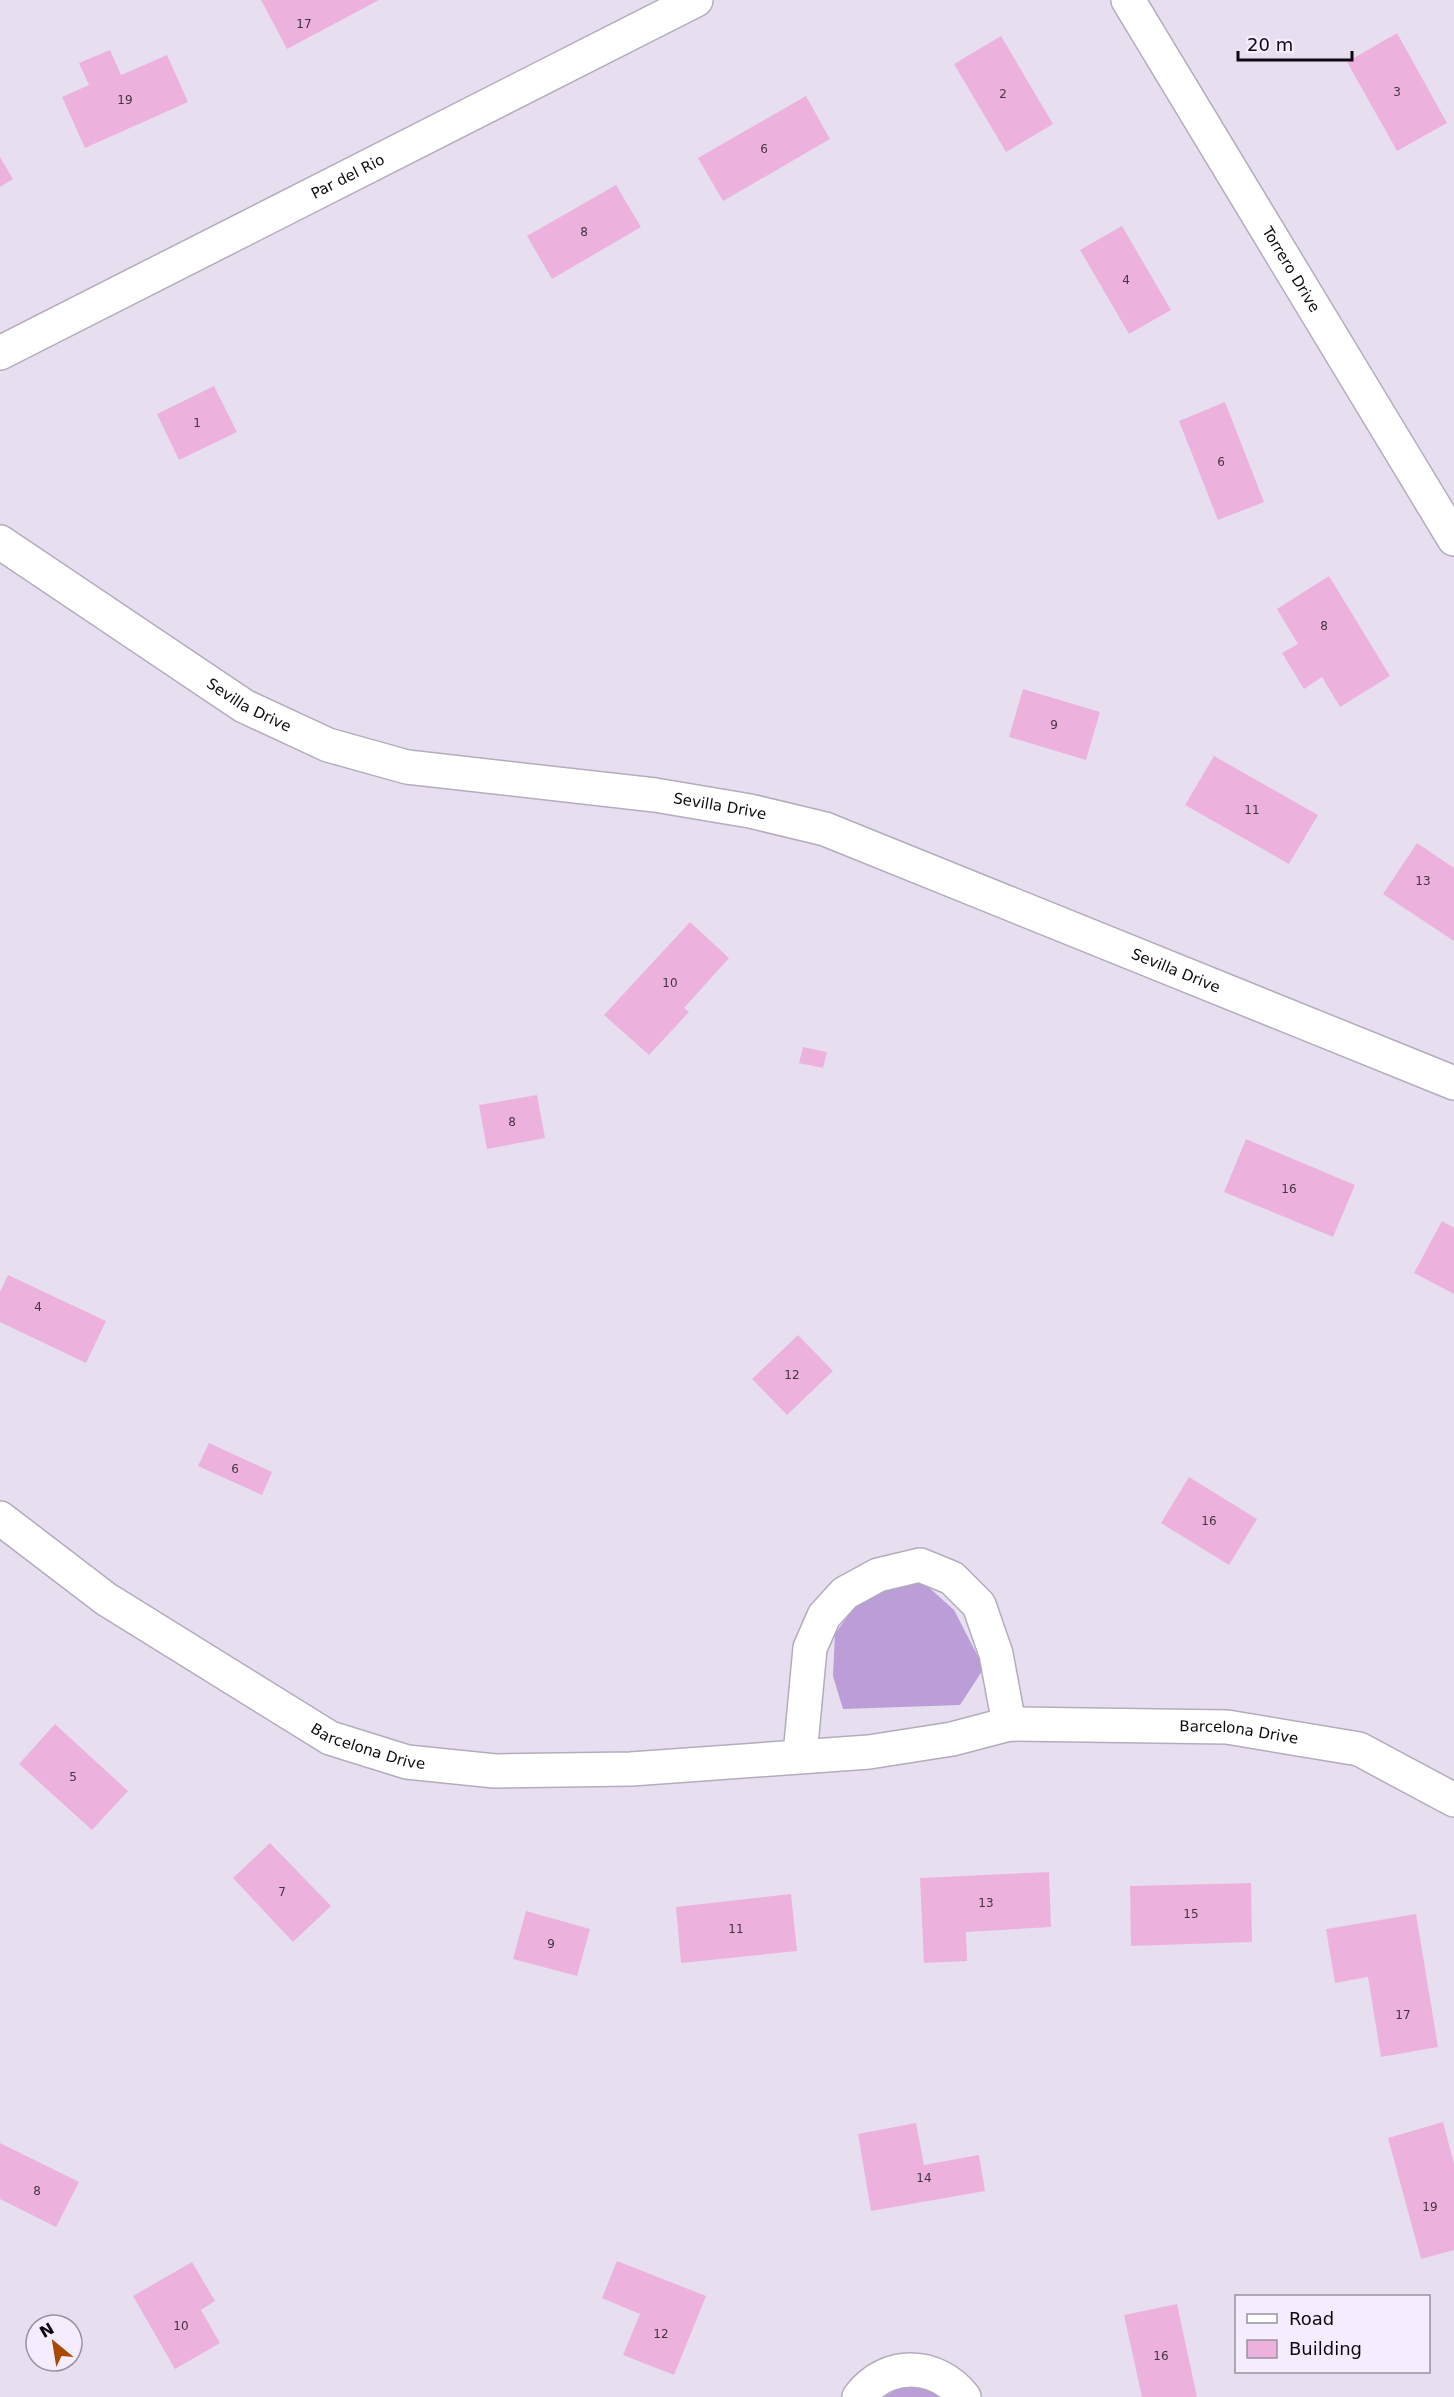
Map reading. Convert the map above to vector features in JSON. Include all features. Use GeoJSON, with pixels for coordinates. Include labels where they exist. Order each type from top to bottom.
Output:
{"type":"FeatureCollection","features":[{"type":"Feature","properties":{"kind":"street","name":"Par del Rio"},"geometry":{"type":"LineString","coordinates":[[0,353],[696,0]]}},
{"type":"Feature","properties":{"kind":"street","name":"Torrero Drive"},"geometry":{"type":"LineString","coordinates":[[1128,0],[1454,539]]}},
{"type":"Feature","properties":{"kind":"street","name":"Sevilla Drive"},"geometry":{"type":"LineString","coordinates":[[0,542],[244,706],[328,745],[407,767],[655,795],[750,811],[825,829],[1454,1083]]}},
{"type":"Feature","properties":{"kind":"street","name":"Barcelona Drive"},"geometry":{"type":"LineString","coordinates":[[0,1518],[106,1599],[330,1738],[407,1762],[495,1771],[631,1769],[800,1755],[868,1752],[952,1739],[1009,1724],[1227,1727],[1359,1749],[1454,1800]]}},
{"type":"Feature","properties":{"kind":"street"},"geometry":{"type":"LineString","coordinates":[[800,1755],[810,1648],[824,1616],[845,1593],[878,1575],[920,1565],[952,1578],[979,1605],[996,1654],[1009,1724]]}},
{"type":"Feature","properties":{"kind":"street"},"geometry":{"type":"LineString","coordinates":[[859,2397],[875,2380],[894,2371],[916,2369],[937,2373],[955,2385],[964,2397]]}},
{"type":"Feature","properties":{"kind":"shaded area"},"geometry":{"type":"Polygon","coordinates":[[[888,1584],[925,1584],[954,1610],[984,1668],[960,1705],[843,1709],[833,1676],[835,1634],[858,1601],[888,1584]]]}},
{"type":"Feature","properties":{"kind":"shaded area"},"geometry":{"type":"Polygon","coordinates":[[[920,2383],[948,2397],[883,2397],[905,2385],[920,2383]]]}},
{"type":"Feature","properties":{"kind":"building"},"geometry":{"type":"Polygon","coordinates":[[[261,0],[379,0],[287,49],[261,0]]]}},
{"type":"Feature","properties":{"kind":"building"},"geometry":{"type":"Polygon","coordinates":[[[1397,33],[1447,123],[1397,151],[1347,62],[1397,33]]]}},
{"type":"Feature","properties":{"kind":"building"},"geometry":{"type":"Polygon","coordinates":[[[1001,36],[1053,124],[1006,152],[954,64],[1001,36]]]}},
{"type":"Feature","properties":{"kind":"building"},"geometry":{"type":"Polygon","coordinates":[[[110,50],[121,75],[167,55],[188,102],[85,148],[62,97],[89,85],[79,63],[110,50]]]}},
{"type":"Feature","properties":{"kind":"building"},"geometry":{"type":"Polygon","coordinates":[[[806,96],[830,139],[723,201],[698,158],[806,96]]]}},
{"type":"Feature","properties":{"kind":"building"},"geometry":{"type":"Polygon","coordinates":[[[0,157],[13,179],[0,187],[0,157]]]}},
{"type":"Feature","properties":{"kind":"building"},"geometry":{"type":"Polygon","coordinates":[[[616,185],[641,227],[552,279],[527,236],[616,185]]]}},
{"type":"Feature","properties":{"kind":"building"},"geometry":{"type":"Polygon","coordinates":[[[1122,226],[1171,310],[1129,334],[1080,250],[1122,226]]]}},
{"type":"Feature","properties":{"kind":"building"},"geometry":{"type":"Polygon","coordinates":[[[214,386],[237,432],[179,460],[157,414],[214,386]]]}},
{"type":"Feature","properties":{"kind":"building"},"geometry":{"type":"Polygon","coordinates":[[[1225,402],[1264,502],[1218,520],[1179,421],[1225,402]]]}},
{"type":"Feature","properties":{"kind":"building"},"geometry":{"type":"Polygon","coordinates":[[[1329,576],[1390,676],[1340,707],[1322,677],[1304,689],[1282,653],[1298,644],[1277,609],[1329,576]]]}},
{"type":"Feature","properties":{"kind":"building"},"geometry":{"type":"Polygon","coordinates":[[[1023,689],[1100,712],[1086,760],[1009,737],[1023,689]]]}},
{"type":"Feature","properties":{"kind":"building"},"geometry":{"type":"Polygon","coordinates":[[[1214,756],[1318,815],[1289,864],[1185,805],[1214,756]]]}},
{"type":"Feature","properties":{"kind":"building"},"geometry":{"type":"Polygon","coordinates":[[[1417,843],[1454,868],[1454,941],[1383,894],[1417,843]]]}},
{"type":"Feature","properties":{"kind":"building"},"geometry":{"type":"Polygon","coordinates":[[[690,922],[729,958],[684,1008],[689,1012],[649,1055],[604,1015],[690,922]]]}},
{"type":"Feature","properties":{"kind":"building"},"geometry":{"type":"Polygon","coordinates":[[[803,1047],[827,1052],[823,1068],[799,1063],[803,1047]]]}},
{"type":"Feature","properties":{"kind":"building"},"geometry":{"type":"Polygon","coordinates":[[[537,1095],[545,1138],[487,1149],[479,1105],[537,1095]]]}},
{"type":"Feature","properties":{"kind":"building"},"geometry":{"type":"Polygon","coordinates":[[[1246,1139],[1355,1185],[1333,1237],[1224,1192],[1246,1139]]]}},
{"type":"Feature","properties":{"kind":"building"},"geometry":{"type":"Polygon","coordinates":[[[1442,1221],[1454,1228],[1454,1294],[1414,1273],[1442,1221]]]}},
{"type":"Feature","properties":{"kind":"building"},"geometry":{"type":"Polygon","coordinates":[[[8,1275],[106,1321],[86,1363],[0,1322],[0,1292],[8,1275]]]}},
{"type":"Feature","properties":{"kind":"building"},"geometry":{"type":"Polygon","coordinates":[[[798,1335],[833,1371],[787,1415],[752,1379],[798,1335]]]}},
{"type":"Feature","properties":{"kind":"building"},"geometry":{"type":"Polygon","coordinates":[[[209,1443],[272,1472],[262,1495],[198,1466],[209,1443]]]}},
{"type":"Feature","properties":{"kind":"building"},"geometry":{"type":"Polygon","coordinates":[[[1189,1477],[1257,1519],[1229,1565],[1161,1523],[1189,1477]]]}},
{"type":"Feature","properties":{"kind":"building"},"geometry":{"type":"Polygon","coordinates":[[[55,1724],[128,1791],[92,1830],[19,1764],[55,1724]]]}},
{"type":"Feature","properties":{"kind":"building"},"geometry":{"type":"Polygon","coordinates":[[[270,1843],[331,1906],[293,1942],[233,1878],[270,1843]]]}},
{"type":"Feature","properties":{"kind":"building"},"geometry":{"type":"Polygon","coordinates":[[[1049,1872],[1051,1927],[966,1932],[967,1961],[924,1963],[920,1878],[1049,1872]]]}},
{"type":"Feature","properties":{"kind":"building"},"geometry":{"type":"Polygon","coordinates":[[[1251,1883],[1252,1942],[1131,1946],[1130,1886],[1251,1883]]]}},
{"type":"Feature","properties":{"kind":"building"},"geometry":{"type":"Polygon","coordinates":[[[791,1894],[797,1951],[681,1963],[676,1907],[791,1894]]]}},
{"type":"Feature","properties":{"kind":"building"},"geometry":{"type":"Polygon","coordinates":[[[526,1911],[590,1929],[577,1976],[513,1959],[526,1911]]]}},
{"type":"Feature","properties":{"kind":"building"},"geometry":{"type":"Polygon","coordinates":[[[1416,1914],[1438,2047],[1381,2057],[1368,1977],[1335,1983],[1326,1929],[1416,1914]]]}},
{"type":"Feature","properties":{"kind":"building"},"geometry":{"type":"Polygon","coordinates":[[[1443,2122],[1454,2164],[1454,2250],[1421,2259],[1388,2138],[1443,2122]]]}},
{"type":"Feature","properties":{"kind":"building"},"geometry":{"type":"Polygon","coordinates":[[[916,2123],[924,2165],[979,2155],[985,2191],[871,2211],[858,2134],[916,2123]]]}},
{"type":"Feature","properties":{"kind":"building"},"geometry":{"type":"Polygon","coordinates":[[[0,2143],[79,2182],[56,2227],[0,2199],[0,2143]]]}},
{"type":"Feature","properties":{"kind":"building"},"geometry":{"type":"Polygon","coordinates":[[[617,2261],[706,2296],[674,2375],[623,2355],[640,2314],[602,2298],[617,2261]]]}},
{"type":"Feature","properties":{"kind":"building"},"geometry":{"type":"Polygon","coordinates":[[[192,2262],[215,2301],[201,2310],[220,2343],[175,2369],[133,2296],[192,2262]]]}},
{"type":"Feature","properties":{"kind":"building"},"geometry":{"type":"Polygon","coordinates":[[[1177,2304],[1197,2397],[1142,2397],[1124,2315],[1177,2304]]]}}]}
